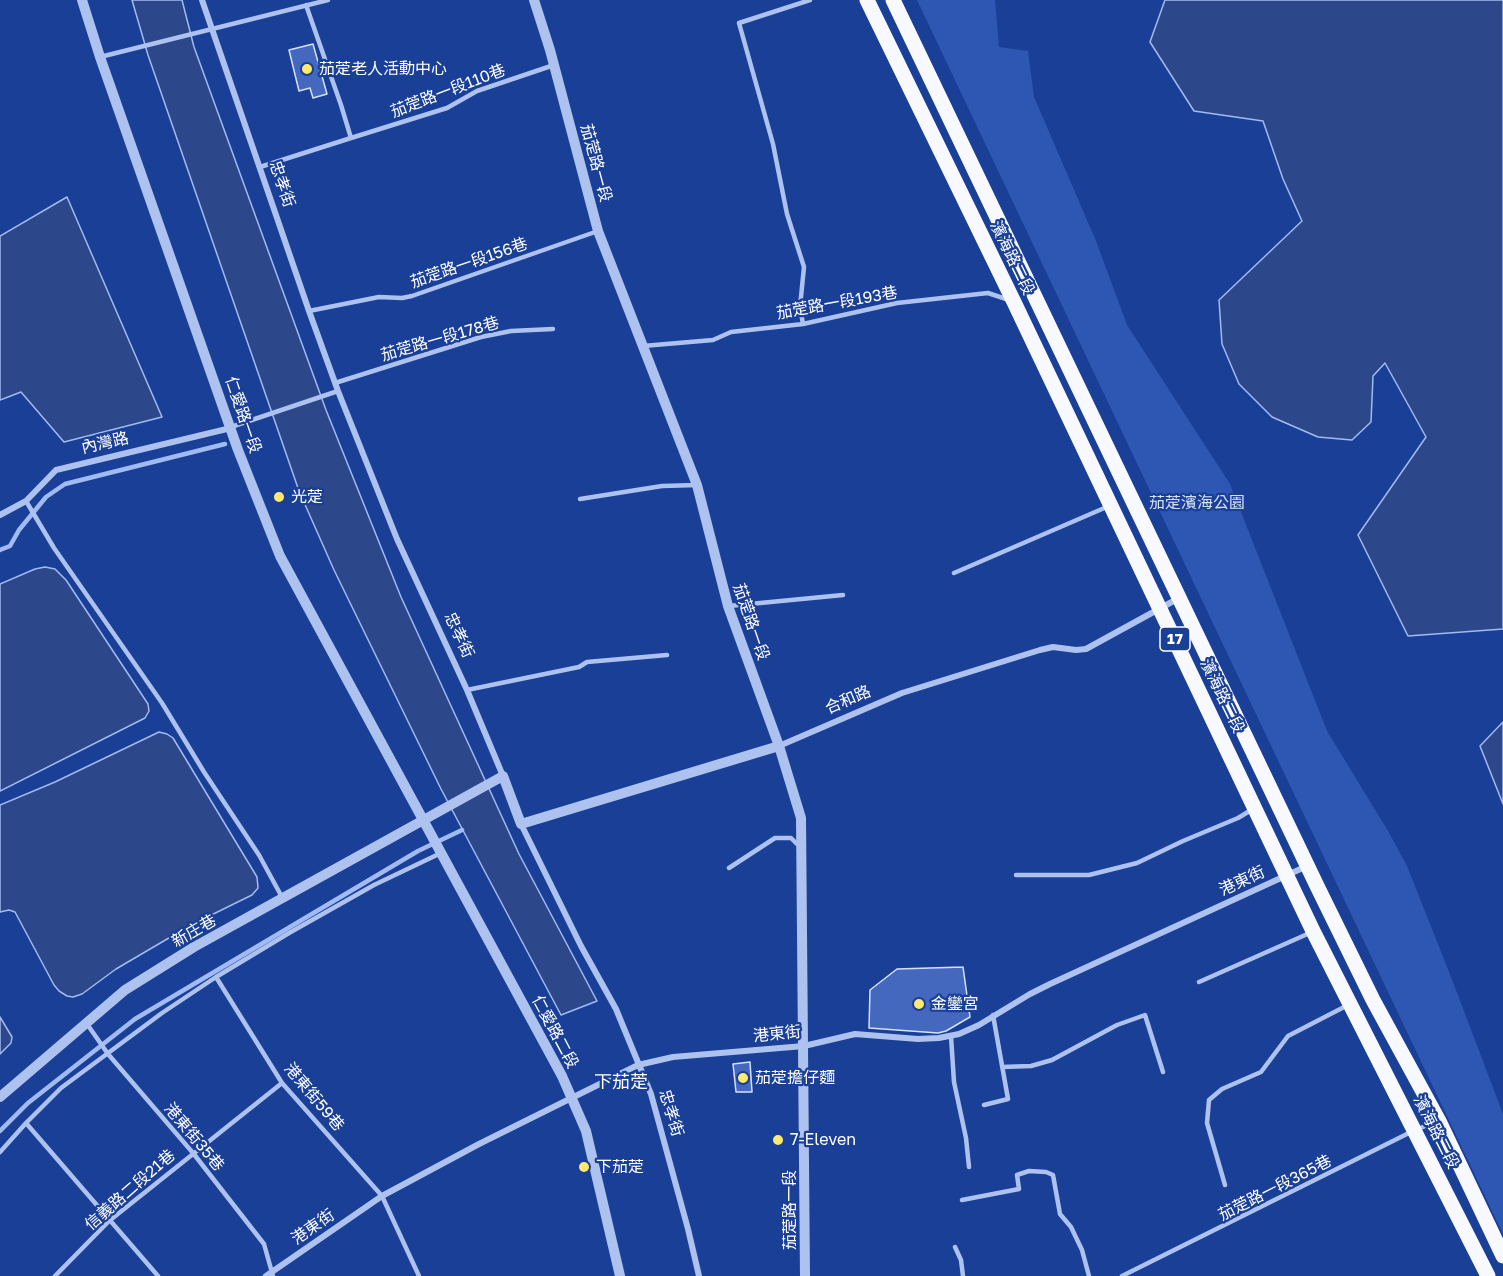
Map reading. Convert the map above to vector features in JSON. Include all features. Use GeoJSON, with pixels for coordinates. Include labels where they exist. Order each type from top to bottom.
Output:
{"type":"FeatureCollection","features":[{"type":"Feature","properties":{"kind":"main road","name":"濱海路二段"},"geometry":{"type":"LineString","coordinates":[[867,0],[1014,302],[1313,931],[1488,1276]]}},
{"type":"Feature","properties":{"kind":"main road","name":"濱海路二段"},"geometry":{"type":"LineString","coordinates":[[893,0],[1373,1000],[1438,1121],[1503,1256]]}},
{"type":"Feature","properties":{"kind":"street","name":"仁愛路一段"},"geometry":{"type":"LineString","coordinates":[[82,0],[231,427],[280,556],[423,819]]}},
{"type":"Feature","properties":{"kind":"street","name":"忠孝街"},"geometry":{"type":"LineString","coordinates":[[202,0],[335,383],[397,539],[467,690],[521,824],[581,946],[616,1009],[651,1094],[699,1276]]}},
{"type":"Feature","properties":{"kind":"street","name":"茄萣路一段"},"geometry":{"type":"LineString","coordinates":[[534,0],[554,65],[598,231],[697,485],[728,606],[779,746],[801,818],[805,1276]]}},
{"type":"Feature","properties":{"kind":"street","name":"內灣路"},"geometry":{"type":"LineString","coordinates":[[0,515],[26,501],[56,470],[231,427]]}},
{"type":"Feature","properties":{"kind":"street","name":"合和路"},"geometry":{"type":"LineString","coordinates":[[521,824],[779,746],[902,693],[1040,650],[1086,649],[1158,607],[1179,598]]}},
{"type":"Feature","properties":{"kind":"street","name":"新庄巷"},"geometry":{"type":"LineString","coordinates":[[0,1097],[125,990],[194,947],[450,803],[503,776]]}},
{"type":"Feature","properties":{"kind":"street","name":"仁愛路二段"},"geometry":{"type":"LineString","coordinates":[[423,819],[558,1067],[588,1140],[620,1276]]}},
{"type":"Feature","properties":{"kind":"street","name":"港東街"},"geometry":{"type":"LineString","coordinates":[[271,1275],[382,1196],[638,1065],[673,1057],[804,1046],[855,1034],[918,1039],[951,1036],[980,1024],[1050,984],[1308,866]]}},
{"type":"Feature","properties":{"kind":"lane"},"geometry":{"type":"LineString","coordinates":[[100,57],[328,0]]}},
{"type":"Feature","properties":{"kind":"lane"},"geometry":{"type":"LineString","coordinates":[[803,324],[800,307],[804,267],[787,214],[773,144],[739,23],[810,0]]}},
{"type":"Feature","properties":{"kind":"lane"},"geometry":{"type":"LineString","coordinates":[[306,5],[342,105],[351,138]]}},
{"type":"Feature","properties":{"kind":"lane","name":"茄萣路一段110巷"},"geometry":{"type":"LineString","coordinates":[[260,167],[447,108],[477,91],[554,65]]}},
{"type":"Feature","properties":{"kind":"lane","name":"茄萣路一段156巷"},"geometry":{"type":"LineString","coordinates":[[309,310],[379,297],[412,296],[598,231]]}},
{"type":"Feature","properties":{"kind":"lane","name":"茄萣路一段193巷"},"geometry":{"type":"LineString","coordinates":[[642,346],[712,340],[731,332],[803,324],[897,303],[988,293],[1014,302]]}},
{"type":"Feature","properties":{"kind":"lane"},"geometry":{"type":"LineString","coordinates":[[1014,302],[1034,293]]}},
{"type":"Feature","properties":{"kind":"lane","name":"茄萣路一段178巷"},"geometry":{"type":"LineString","coordinates":[[335,383],[481,337],[511,331],[553,329]]}},
{"type":"Feature","properties":{"kind":"lane"},"geometry":{"type":"LineString","coordinates":[[231,427],[338,391]]}},
{"type":"Feature","properties":{"kind":"lane"},"geometry":{"type":"LineString","coordinates":[[580,499],[662,486],[697,485]]}},
{"type":"Feature","properties":{"kind":"lane"},"geometry":{"type":"LineString","coordinates":[[26,501],[54,548],[162,703],[259,855],[283,899]]}},
{"type":"Feature","properties":{"kind":"lane"},"geometry":{"type":"LineString","coordinates":[[954,573],[1110,506]]}},
{"type":"Feature","properties":{"kind":"lane"},"geometry":{"type":"LineString","coordinates":[[728,606],[843,595]]}},
{"type":"Feature","properties":{"kind":"lane"},"geometry":{"type":"LineString","coordinates":[[467,690],[579,667],[587,663],[667,655]]}},
{"type":"Feature","properties":{"kind":"lane"},"geometry":{"type":"LineString","coordinates":[[1016,875],[1089,875],[1137,863],[1238,818],[1255,807]]}},
{"type":"Feature","properties":{"kind":"lane"},"geometry":{"type":"LineString","coordinates":[[729,868],[775,838],[791,838],[801,848]]}},
{"type":"Feature","properties":{"kind":"lane"},"geometry":{"type":"LineString","coordinates":[[0,1152],[61,1088],[162,1013],[216,976],[374,885],[440,850]]}},
{"type":"Feature","properties":{"kind":"lane"},"geometry":{"type":"LineString","coordinates":[[1199,982],[1313,931]]}},
{"type":"Feature","properties":{"kind":"lane","name":"港東街59巷"},"geometry":{"type":"LineString","coordinates":[[216,976],[282,1083],[382,1196],[419,1276]]}},
{"type":"Feature","properties":{"kind":"lane"},"geometry":{"type":"LineString","coordinates":[[1225,1185],[1207,1123],[1209,1100],[1222,1089],[1261,1072],[1288,1036],[1351,1004]]}},
{"type":"Feature","properties":{"kind":"lane"},"geometry":{"type":"LineString","coordinates":[[984,1105],[1008,1099],[993,1015]]}},
{"type":"Feature","properties":{"kind":"lane"},"geometry":{"type":"LineString","coordinates":[[1002,1067],[1031,1065],[1053,1060],[1117,1025],[1145,1015],[1163,1072]]}},
{"type":"Feature","properties":{"kind":"lane","name":"港東街35巷"},"geometry":{"type":"LineString","coordinates":[[86,1023],[108,1054],[193,1153],[264,1244],[271,1275]]}},
{"type":"Feature","properties":{"kind":"lane"},"geometry":{"type":"LineString","coordinates":[[951,1036],[954,1082],[966,1138],[969,1167]]}},
{"type":"Feature","properties":{"kind":"lane","name":"信義路二段21巷"},"geometry":{"type":"LineString","coordinates":[[55,1276],[109,1221],[282,1083]]}},
{"type":"Feature","properties":{"kind":"lane","name":"茄萣路一段365巷"},"geometry":{"type":"LineString","coordinates":[[1122,1276],[1415,1130],[1438,1121]]}},
{"type":"Feature","properties":{"kind":"lane"},"geometry":{"type":"LineString","coordinates":[[26,1123],[158,1276]]}},
{"type":"Feature","properties":{"kind":"lane"},"geometry":{"type":"LineString","coordinates":[[962,1200],[1019,1189],[1017,1175],[1029,1171],[1046,1172],[1053,1175],[1060,1214],[1071,1227],[1082,1250],[1089,1276]]}},
{"type":"Feature","properties":{"kind":"lane"},"geometry":{"type":"LineString","coordinates":[[955,1247],[961,1260],[963,1276]]}},
{"type":"Feature","properties":{"kind":"green space","name":"茄萣濱海公園"},"geometry":{"type":"Polygon","coordinates":[[[917,0],[995,0],[999,47],[1028,51],[1034,97],[1096,241],[1127,325],[1230,484],[1327,731],[1407,866],[1503,1114],[1503,1234],[917,0]]]}},
{"type":"Feature","properties":{"kind":"shaded area"},"geometry":{"type":"Polygon","coordinates":[[[132,0],[182,0],[194,47],[326,410],[401,597],[519,854],[597,1001],[561,1015],[441,789],[334,570],[299,491],[148,55],[132,0]]]}},
{"type":"Feature","properties":{"kind":"shaded area"},"geometry":{"type":"Polygon","coordinates":[[[1165,0],[1503,0],[1503,629],[1408,636],[1358,535],[1426,437],[1385,363],[1373,376],[1371,422],[1352,440],[1318,437],[1272,417],[1239,384],[1222,344],[1219,300],[1302,221],[1283,179],[1263,121],[1194,111],[1150,42],[1165,0]]]}},
{"type":"Feature","properties":{"kind":"shaded area"},"geometry":{"type":"Polygon","coordinates":[[[67,197],[162,417],[64,442],[21,392],[0,400],[0,236],[67,197]]]}},
{"type":"Feature","properties":{"kind":"shaded area"},"geometry":{"type":"Polygon","coordinates":[[[45,567],[55,569],[66,580],[148,704],[149,711],[145,718],[0,791],[0,584],[45,567]]]}},
{"type":"Feature","properties":{"kind":"shaded area"},"geometry":{"type":"Polygon","coordinates":[[[1503,722],[1503,804],[1480,746],[1503,722]]]}},
{"type":"Feature","properties":{"kind":"shaded area"},"geometry":{"type":"Polygon","coordinates":[[[159,732],[173,738],[257,877],[258,888],[252,895],[191,925],[116,969],[82,994],[67,996],[54,985],[15,912],[9,910],[0,912],[0,805],[55,782],[159,732]]]}},
{"type":"Feature","properties":{"kind":"shaded area"},"geometry":{"type":"Polygon","coordinates":[[[0,1017],[12,1037],[11,1043],[0,1054],[0,1017]]]}},
{"type":"Feature","properties":{"kind":"building","name":"茄萣老人活動中心"},"geometry":{"type":"Polygon","coordinates":[[[313,44],[327,94],[313,98],[310,88],[299,91],[289,50],[313,44]]]}},
{"type":"Feature","properties":{"kind":"building","name":"金鑾宮"},"geometry":{"type":"Polygon","coordinates":[[[963,967],[970,1017],[938,1033],[869,1028],[870,990],[897,969],[963,967]]]}},
{"type":"Feature","properties":{"kind":"building","name":"茄萣擔仔麵"},"geometry":{"type":"Polygon","coordinates":[[[750,1062],[752,1092],[736,1092],[733,1064],[750,1062]]]}},
{"type":"Feature","properties":{"kind":"waterway"},"geometry":{"type":"LineString","coordinates":[[0,550],[10,546],[19,530],[46,497],[65,484],[225,444]]}},
{"type":"Feature","properties":{"kind":"waterway"},"geometry":{"type":"LineString","coordinates":[[0,1131],[28,1103],[135,1019],[418,851],[462,830]]}},
{"type":"Feature","properties":{"kind":"place","name":"茄萣老人活動中心"},"geometry":{"type":"Point","coordinates":[307,69]}},
{"type":"Feature","properties":{"kind":"place","name":"光萣"},"geometry":{"type":"Point","coordinates":[279,497]}},
{"type":"Feature","properties":{"kind":"place","name":"金鑾宮"},"geometry":{"type":"Point","coordinates":[919,1004]}},
{"type":"Feature","properties":{"kind":"place","name":"茄萣擔仔麵"},"geometry":{"type":"Point","coordinates":[743,1078]}},
{"type":"Feature","properties":{"kind":"place","name":"7-Eleven"},"geometry":{"type":"Point","coordinates":[778,1140]}},
{"type":"Feature","properties":{"kind":"place","name":"下茄萣"},"geometry":{"type":"Point","coordinates":[584,1167]}},
{"type":"Feature","properties":{"kind":"district","name":"下茄萣"},"geometry":{"type":"Point","coordinates":[621,1082]}}]}
